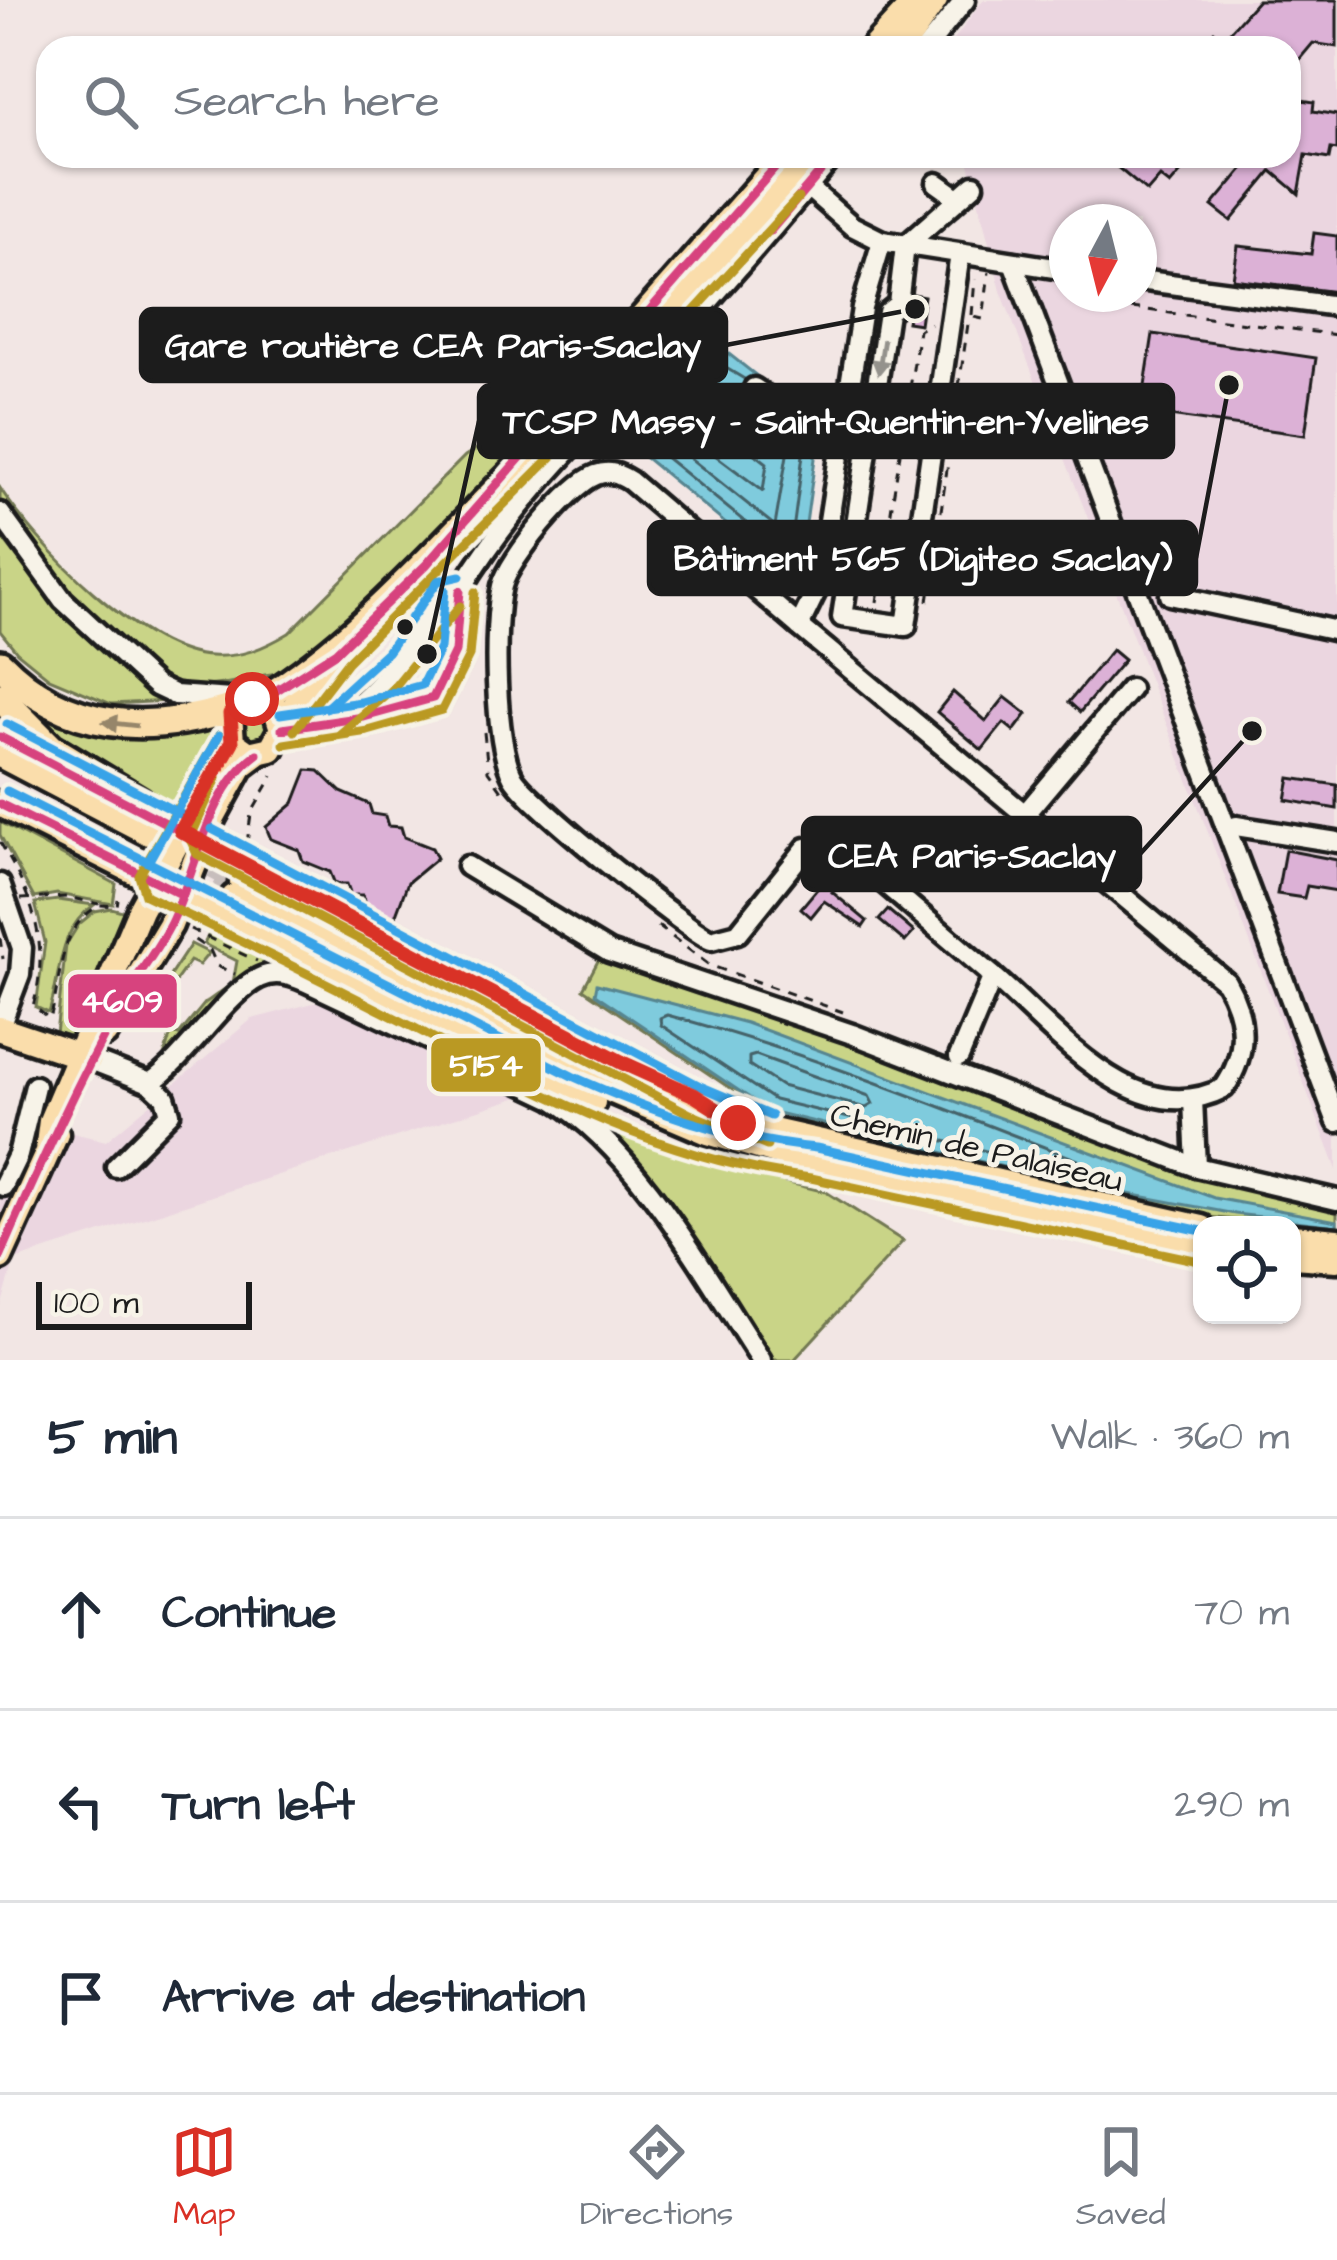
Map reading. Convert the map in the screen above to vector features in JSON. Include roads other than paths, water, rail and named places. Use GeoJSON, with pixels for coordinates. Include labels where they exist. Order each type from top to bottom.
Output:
{"type":"FeatureCollection","features":[{"type":"Feature","properties":{"kind":"highway"},"geometry":{"type":"LineString","coordinates":[[0,664],[53,705],[99,722],[169,725],[248,702]]}},
{"type":"Feature","properties":{"kind":"highway"},"geometry":{"type":"LineString","coordinates":[[0,697],[51,748],[140,802],[157,832]]}},
{"type":"Feature","properties":{"kind":"main road"},"geometry":{"type":"LineString","coordinates":[[884,36],[916,0]]}},
{"type":"Feature","properties":{"kind":"main road"},"geometry":{"type":"LineString","coordinates":[[910,36],[935,0]]}},
{"type":"Feature","properties":{"kind":"main road"},"geometry":{"type":"LineString","coordinates":[[0,1257],[9,1188],[48,1137],[85,1058],[172,920],[241,766],[275,745],[282,725],[336,652],[509,476],[544,428],[795,168]]}},
{"type":"Feature","properties":{"kind":"main road"},"geometry":{"type":"LineString","coordinates":[[257,754],[232,742],[227,728],[248,702],[336,652]]}},
{"type":"Feature","properties":{"kind":"main road"},"geometry":{"type":"LineString","coordinates":[[248,702],[282,725]]}},
{"type":"Feature","properties":{"kind":"main road"},"geometry":{"type":"LineString","coordinates":[[0,737],[157,832]]}},
{"type":"Feature","properties":{"kind":"main road"},"geometry":{"type":"LineString","coordinates":[[154,882],[157,832],[232,742]]}},
{"type":"Feature","properties":{"kind":"main road"},"geometry":{"type":"LineString","coordinates":[[0,755],[157,832]]}},
{"type":"Feature","properties":{"kind":"main road"},"geometry":{"type":"LineString","coordinates":[[0,774],[157,832],[205,842],[623,1063],[694,1095],[738,1123]]}},
{"type":"Feature","properties":{"kind":"main road"},"geometry":{"type":"LineString","coordinates":[[0,804],[611,1110],[753,1160],[813,1163]]}},
{"type":"Feature","properties":{"kind":"main road"},"geometry":{"type":"LineString","coordinates":[[85,1058],[126,899],[154,882]]}},
{"type":"Feature","properties":{"kind":"main road"},"geometry":{"type":"LineString","coordinates":[[738,1123],[560,1050],[238,890],[609,1092],[707,1132],[813,1163]]}},
{"type":"Feature","properties":{"kind":"main road"},"geometry":{"type":"LineString","coordinates":[[1,1022],[85,1058]]}},
{"type":"Feature","properties":{"kind":"main road","name":"Chemin de Palaiseau"},"geometry":{"type":"LineString","coordinates":[[738,1123],[1193,1226]]}},
{"type":"Feature","properties":{"kind":"main road","name":"Chemin de Palaiseau"},"geometry":{"type":"LineString","coordinates":[[813,1163],[1193,1244]]}},
{"type":"Feature","properties":{"kind":"main road"},"geometry":{"type":"LineString","coordinates":[[1301,1238],[1337,1241]]}},
{"type":"Feature","properties":{"kind":"main road"},"geometry":{"type":"LineString","coordinates":[[1301,1257],[1337,1259]]}},
{"type":"Feature","properties":{"kind":"street"},"geometry":{"type":"LineString","coordinates":[[936,36],[965,0]]}},
{"type":"Feature","properties":{"kind":"street"},"geometry":{"type":"LineString","coordinates":[[282,725],[335,720],[433,698],[454,652],[460,591],[542,476],[652,363],[795,168]]}},
{"type":"Feature","properties":{"kind":"street"},"geometry":{"type":"LineString","coordinates":[[797,168],[852,226],[881,241],[1049,268]]}},
{"type":"Feature","properties":{"kind":"street"},"geometry":{"type":"LineString","coordinates":[[937,183],[966,192],[905,246],[898,304],[888,312],[842,617],[906,626],[960,254]]}},
{"type":"Feature","properties":{"kind":"street"},"geometry":{"type":"LineString","coordinates":[[799,626],[818,585],[862,308],[881,241]]}},
{"type":"Feature","properties":{"kind":"street"},"geometry":{"type":"LineString","coordinates":[[1013,262],[1337,1122]]}},
{"type":"Feature","properties":{"kind":"street"},"geometry":{"type":"LineString","coordinates":[[1157,282],[1337,306]]}},
{"type":"Feature","properties":{"kind":"street"},"geometry":{"type":"LineString","coordinates":[[754,388],[806,423],[842,433]]}},
{"type":"Feature","properties":{"kind":"street"},"geometry":{"type":"LineString","coordinates":[[613,473],[630,481],[799,626],[1226,982],[1242,1017],[1241,1056],[1223,1088],[1193,1100],[1160,1101],[1118,1083],[836,846],[806,848],[796,854],[738,933],[724,940],[698,934],[513,777],[501,732],[502,585],[512,563],[594,476],[613,473]]}},
{"type":"Feature","properties":{"kind":"street"},"geometry":{"type":"LineString","coordinates":[[0,513],[63,600],[156,686],[175,695],[248,702]]}},
{"type":"Feature","properties":{"kind":"street"},"geometry":{"type":"LineString","coordinates":[[335,720],[360,702],[436,615],[448,592],[460,591]]}},
{"type":"Feature","properties":{"kind":"street"},"geometry":{"type":"LineString","coordinates":[[1170,596],[1337,631]]}},
{"type":"Feature","properties":{"kind":"street"},"geometry":{"type":"LineString","coordinates":[[1024,815],[1130,689]]}},
{"type":"Feature","properties":{"kind":"street"},"geometry":{"type":"LineString","coordinates":[[1237,826],[1337,842]]}},
{"type":"Feature","properties":{"kind":"street"},"geometry":{"type":"LineString","coordinates":[[467,866],[609,952],[852,1034],[1196,1168],[1337,1200]]}},
{"type":"Feature","properties":{"kind":"street"},"geometry":{"type":"LineString","coordinates":[[1,1022],[20,974],[22,948],[4,891]]}},
{"type":"Feature","properties":{"kind":"street"},"geometry":{"type":"LineString","coordinates":[[150,1083],[170,1070],[253,982],[286,975],[552,1098],[582,1119],[638,1181],[761,1360]]}},
{"type":"Feature","properties":{"kind":"street"},"geometry":{"type":"LineString","coordinates":[[959,1057],[993,976]]}},
{"type":"Feature","properties":{"kind":"street"},"geometry":{"type":"LineString","coordinates":[[85,1058],[150,1083],[170,1106],[167,1119],[116,1167]]}},
{"type":"Feature","properties":{"kind":"street"},"geometry":{"type":"LineString","coordinates":[[9,1188],[35,1086]]}},
{"type":"Feature","properties":{"kind":"street"},"geometry":{"type":"LineString","coordinates":[[1193,1100],[1196,1168]]}},
{"type":"Feature","properties":{"kind":"street"},"geometry":{"type":"LineString","coordinates":[[22,1129],[48,1137]]}},
{"type":"Feature","properties":{"kind":"water"},"geometry":{"type":"Polygon","coordinates":[[[725,351],[781,395],[769,408],[818,437],[802,552],[792,564],[778,567],[641,454],[636,444],[725,351]]]}},
{"type":"Feature","properties":{"kind":"water"},"geometry":{"type":"Polygon","coordinates":[[[597,984],[746,1023],[1214,1198],[1337,1221],[1337,1226],[1301,1222],[1301,1216],[1235,1214],[1075,1184],[769,1111],[595,994],[597,984]]]}},
{"type":"Feature","properties":{"kind":"tunnel"},"geometry":{"type":"LineString","coordinates":[[149,833],[242,882]]}},
{"type":"Feature","properties":{"kind":"tunnel"},"geometry":{"type":"LineString","coordinates":[[181,869],[234,897]]}},
{"type":"Feature","properties":{"kind":"place","name":"Gare routière CEA Paris-Saclay"},"geometry":{"type":"Point","coordinates":[915,309]}},
{"type":"Feature","properties":{"kind":"place","name":"Bâtiment 565 (Digiteo Saclay)"},"geometry":{"type":"Point","coordinates":[1229,385]}},
{"type":"Feature","properties":{"kind":"place","name":"TCSP Massy - Saint-Quentin-en-Yvelines"},"geometry":{"type":"Point","coordinates":[427,654]}},
{"type":"Feature","properties":{"kind":"place","name":"CEA Paris-Saclay"},"geometry":{"type":"Point","coordinates":[1252,731]}}]}
